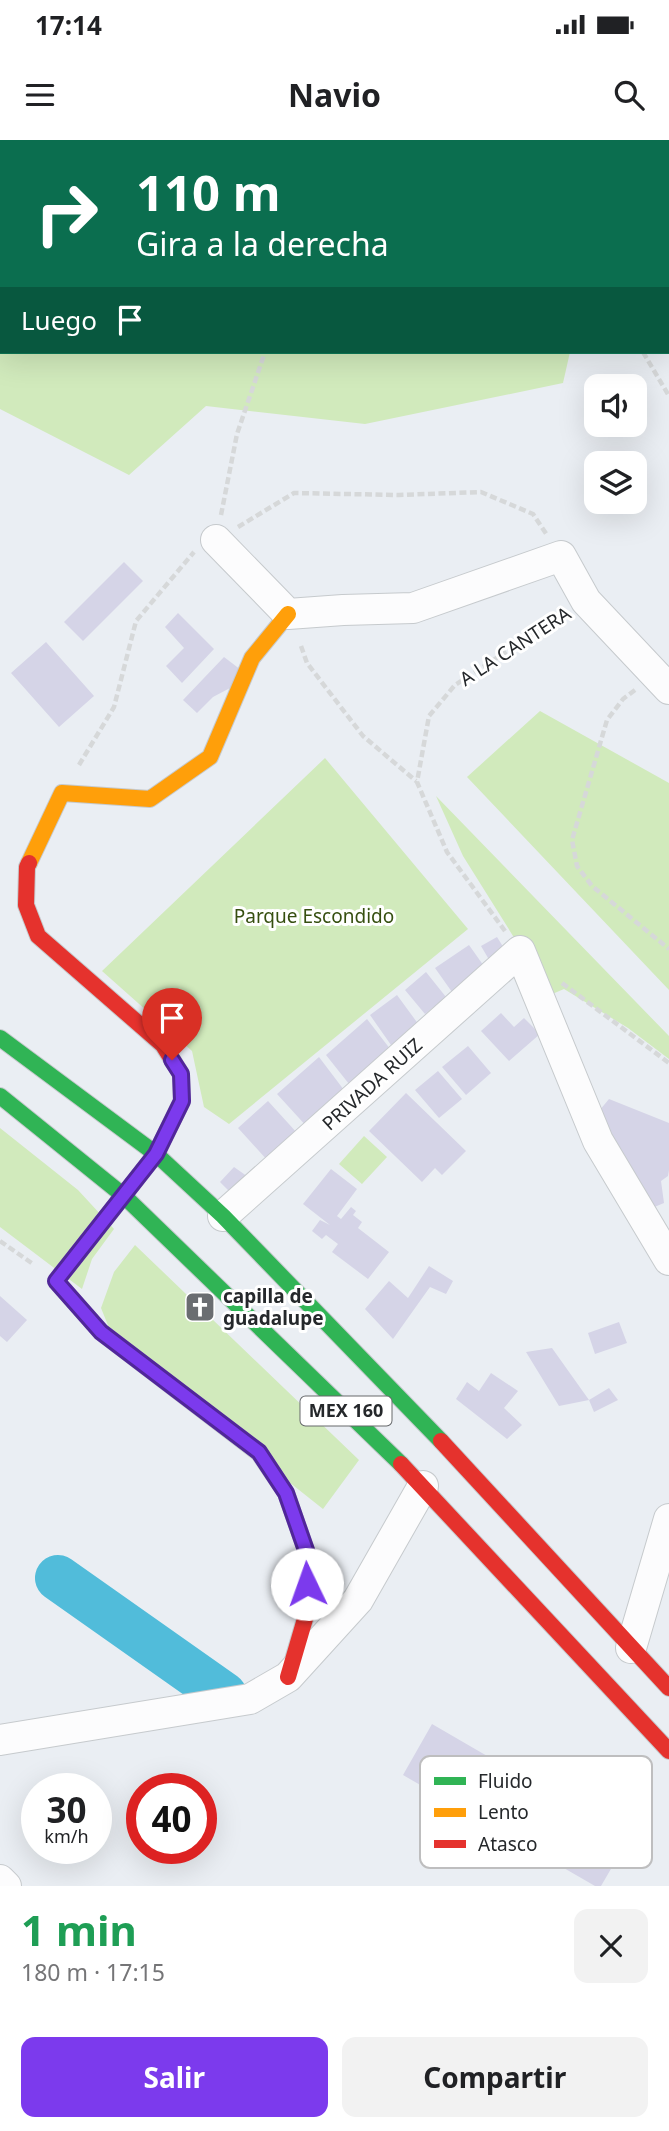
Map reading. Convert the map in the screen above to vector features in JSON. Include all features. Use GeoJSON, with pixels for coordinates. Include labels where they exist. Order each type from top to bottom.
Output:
{"type":"FeatureCollection","features":[{"type":"Feature","properties":{"kind":"main road"},"geometry":{"type":"LineString","coordinates":[[288,614],[252,658],[210,757],[150,799],[62,793],[27,867],[26,905],[38,936],[163,1045],[181,1074],[182,1101],[156,1154],[56,1281],[101,1332],[259,1452],[286,1493],[308,1556],[307,1612],[288,1676]]}},
{"type":"Feature","properties":{"kind":"main road","name":"MEX 160"},"geometry":{"type":"LineString","coordinates":[[0,1038],[156,1154],[223,1216],[416,1414],[669,1688]]}},
{"type":"Feature","properties":{"kind":"main road","name":"MEX 160"},"geometry":{"type":"LineString","coordinates":[[0,1096],[124,1196],[423,1486],[666,1741]]}},
{"type":"Feature","properties":{"kind":"street"},"geometry":{"type":"LineString","coordinates":[[216,540],[288,614],[413,608],[561,556],[586,601],[662,682]]}},
{"type":"Feature","properties":{"kind":"street"},"geometry":{"type":"LineString","coordinates":[[520,951],[598,1141],[669,1261]]}},
{"type":"Feature","properties":{"kind":"street","name":"PRIVADA RUIZ"},"geometry":{"type":"LineString","coordinates":[[223,1216],[520,951]]}},
{"type":"Feature","properties":{"kind":"street"},"geometry":{"type":"LineString","coordinates":[[0,1740],[250,1699],[288,1676],[358,1600],[423,1486]]}},
{"type":"Feature","properties":{"kind":"street"},"geometry":{"type":"LineString","coordinates":[[631,1648],[669,1525]]}},
{"type":"Feature","properties":{"kind":"street"},"geometry":{"type":"LineString","coordinates":[[0,1880],[6,1886]]}},
{"type":"Feature","properties":{"kind":"path"},"geometry":{"type":"LineString","coordinates":[[216,540],[237,434],[264,354]]}},
{"type":"Feature","properties":{"kind":"path"},"geometry":{"type":"LineString","coordinates":[[644,354],[669,396]]}},
{"type":"Feature","properties":{"kind":"path","name":"A LA CANTERA"},"geometry":{"type":"LineString","coordinates":[[417,782],[429,716],[455,685],[586,601]]}},
{"type":"Feature","properties":{"kind":"path"},"geometry":{"type":"LineString","coordinates":[[288,614],[307,663],[363,736],[417,782],[447,852],[520,951],[669,1063]]}},
{"type":"Feature","properties":{"kind":"path"},"geometry":{"type":"LineString","coordinates":[[662,682],[623,699],[607,720],[572,839],[577,866],[592,886],[669,949]]}},
{"type":"Feature","properties":{"kind":"path"},"geometry":{"type":"LineString","coordinates":[[0,1241],[56,1281]]}},
{"type":"Feature","properties":{"kind":"green space"},"geometry":{"type":"Polygon","coordinates":[[[0,354],[570,354],[563,383],[365,424],[206,406],[129,475],[0,409],[0,354]]]}},
{"type":"Feature","properties":{"kind":"green space"},"geometry":{"type":"Polygon","coordinates":[[[540,711],[669,783],[669,990],[467,777],[540,711]]]}},
{"type":"Feature","properties":{"kind":"green space","name":"Parque Escondido"},"geometry":{"type":"Polygon","coordinates":[[[325,758],[468,929],[229,1124],[204,1107],[192,1051],[102,971],[325,758]]]}},
{"type":"Feature","properties":{"kind":"green space"},"geometry":{"type":"Polygon","coordinates":[[[436,796],[669,1036],[669,1059],[628,1028],[564,989],[550,995],[463,856],[436,796]]]}},
{"type":"Feature","properties":{"kind":"green space"},"geometry":{"type":"Polygon","coordinates":[[[0,1128],[78,1190],[114,1229],[92,1259],[82,1289],[0,1227],[0,1128]]]}},
{"type":"Feature","properties":{"kind":"green space"},"geometry":{"type":"Polygon","coordinates":[[[364,1136],[387,1157],[362,1184],[339,1164],[364,1136]]]}},
{"type":"Feature","properties":{"kind":"green space"},"geometry":{"type":"Polygon","coordinates":[[[135,1245],[359,1460],[323,1509],[116,1345],[101,1308],[114,1272],[135,1245]]]}},
{"type":"Feature","properties":{"kind":"building"},"geometry":{"type":"Polygon","coordinates":[[[124,562],[143,581],[83,641],[64,622],[124,562]]]}},
{"type":"Feature","properties":{"kind":"building"},"geometry":{"type":"Polygon","coordinates":[[[178,613],[214,649],[182,683],[166,666],[184,648],[165,627],[178,613]]]}},
{"type":"Feature","properties":{"kind":"building"},"geometry":{"type":"Polygon","coordinates":[[[46,642],[94,696],[59,727],[11,673],[46,642]]]}},
{"type":"Feature","properties":{"kind":"building"},"geometry":{"type":"Polygon","coordinates":[[[224,657],[245,673],[197,713],[183,700],[224,657]]]}},
{"type":"Feature","properties":{"kind":"building"},"geometry":{"type":"Polygon","coordinates":[[[497,937],[507,953],[491,963],[481,946],[497,937]]]}},
{"type":"Feature","properties":{"kind":"building"},"geometry":{"type":"Polygon","coordinates":[[[469,945],[486,969],[452,992],[435,968],[469,945]]]}},
{"type":"Feature","properties":{"kind":"building"},"geometry":{"type":"Polygon","coordinates":[[[426,972],[446,997],[425,1014],[405,990],[426,972]]]}},
{"type":"Feature","properties":{"kind":"building"},"geometry":{"type":"Polygon","coordinates":[[[397,995],[419,1025],[391,1045],[370,1015],[397,995]]]}},
{"type":"Feature","properties":{"kind":"building"},"geometry":{"type":"Polygon","coordinates":[[[501,1013],[514,1027],[524,1018],[540,1034],[509,1061],[481,1031],[501,1013]]]}},
{"type":"Feature","properties":{"kind":"building"},"geometry":{"type":"Polygon","coordinates":[[[367,1019],[394,1054],[353,1089],[326,1055],[367,1019]]]}},
{"type":"Feature","properties":{"kind":"building"},"geometry":{"type":"Polygon","coordinates":[[[468,1046],[491,1073],[466,1095],[442,1067],[468,1046]]]}},
{"type":"Feature","properties":{"kind":"building"},"geometry":{"type":"Polygon","coordinates":[[[319,1057],[347,1094],[309,1129],[277,1094],[319,1057]]]}},
{"type":"Feature","properties":{"kind":"building"},"geometry":{"type":"Polygon","coordinates":[[[438,1071],[462,1099],[439,1118],[415,1090],[438,1071]]]}},
{"type":"Feature","properties":{"kind":"building"},"geometry":{"type":"Polygon","coordinates":[[[406,1093],[466,1151],[442,1175],[435,1168],[422,1182],[369,1131],[406,1093]]]}},
{"type":"Feature","properties":{"kind":"building"},"geometry":{"type":"Polygon","coordinates":[[[609,1099],[669,1123],[669,1170],[668,1176],[661,1181],[664,1203],[652,1208],[599,1111],[609,1099]]]}},
{"type":"Feature","properties":{"kind":"building"},"geometry":{"type":"Polygon","coordinates":[[[268,1101],[298,1134],[268,1161],[238,1128],[268,1101]]]}},
{"type":"Feature","properties":{"kind":"building"},"geometry":{"type":"Polygon","coordinates":[[[234,1167],[251,1179],[235,1197],[220,1182],[234,1167]]]}},
{"type":"Feature","properties":{"kind":"building"},"geometry":{"type":"Polygon","coordinates":[[[331,1169],[357,1189],[337,1216],[341,1219],[351,1207],[356,1211],[353,1215],[362,1222],[358,1228],[389,1252],[368,1279],[332,1252],[338,1244],[326,1235],[322,1239],[312,1231],[320,1220],[330,1225],[303,1204],[331,1169]]]}},
{"type":"Feature","properties":{"kind":"building"},"geometry":{"type":"Polygon","coordinates":[[[429,1266],[453,1281],[446,1294],[430,1287],[393,1339],[365,1309],[389,1281],[408,1298],[429,1266]]]}},
{"type":"Feature","properties":{"kind":"building"},"geometry":{"type":"Polygon","coordinates":[[[0,1296],[27,1320],[7,1342],[0,1336],[0,1296]]]}},
{"type":"Feature","properties":{"kind":"building"},"geometry":{"type":"Polygon","coordinates":[[[619,1322],[627,1343],[595,1354],[588,1333],[619,1322]]]}},
{"type":"Feature","properties":{"kind":"building"},"geometry":{"type":"Polygon","coordinates":[[[552,1348],[589,1400],[559,1406],[526,1352],[552,1348]]]}},
{"type":"Feature","properties":{"kind":"building"},"geometry":{"type":"Polygon","coordinates":[[[491,1373],[518,1391],[504,1408],[522,1425],[507,1439],[456,1399],[467,1382],[479,1391],[491,1373]]]}},
{"type":"Feature","properties":{"kind":"building"},"geometry":{"type":"Polygon","coordinates":[[[609,1388],[618,1400],[594,1412],[589,1400],[609,1388]]]}},
{"type":"Feature","properties":{"kind":"building"},"geometry":{"type":"Polygon","coordinates":[[[432,1724],[487,1756],[420,1756],[420,1785],[403,1775],[432,1724]]]}},
{"type":"Feature","properties":{"kind":"building"},"geometry":{"type":"Polygon","coordinates":[[[564,1868],[612,1868],[601,1886],[595,1886],[564,1868]]]}},
{"type":"Feature","properties":{"kind":"waterway"},"geometry":{"type":"LineString","coordinates":[[58,1578],[224,1695]]}},
{"type":"Feature","properties":{"kind":"traffic: fast"},"geometry":{"type":"LineString","coordinates":[[0,1038],[156,1154],[223,1216],[441,1441]]}},
{"type":"Feature","properties":{"kind":"traffic: fast"},"geometry":{"type":"LineString","coordinates":[[0,1096],[124,1196],[401,1464]]}},
{"type":"Feature","properties":{"kind":"traffic: fast"},"geometry":{"type":"LineString","coordinates":[[112,1210],[56,1281],[101,1332],[259,1453],[286,1493],[308,1556],[307,1585]]}},
{"type":"Feature","properties":{"kind":"traffic: slow"},"geometry":{"type":"LineString","coordinates":[[29,863],[62,793],[150,799],[210,757],[252,658],[288,614]]}},
{"type":"Feature","properties":{"kind":"traffic: jam"},"geometry":{"type":"LineString","coordinates":[[29,863],[26,905],[38,936],[163,1045],[181,1074],[182,1101],[156,1154],[112,1210]]}},
{"type":"Feature","properties":{"kind":"traffic: jam"},"geometry":{"type":"LineString","coordinates":[[441,1441],[669,1688]]}},
{"type":"Feature","properties":{"kind":"traffic: jam"},"geometry":{"type":"LineString","coordinates":[[401,1464],[669,1751]]}},
{"type":"Feature","properties":{"kind":"traffic: jam"},"geometry":{"type":"LineString","coordinates":[[288,1677],[307,1612],[307,1585]]}},
{"type":"Feature","properties":{"kind":"place","name":"capilla de guadalupe"},"geometry":{"type":"Point","coordinates":[200,1307]}},
{"type":"Feature","properties":{"kind":"route"},"geometry":{"type":"LineString","coordinates":[[172,1060],[181,1074],[182,1101],[156,1154],[56,1281],[101,1332],[259,1452],[286,1493],[308,1556],[307,1584]]}}]}
